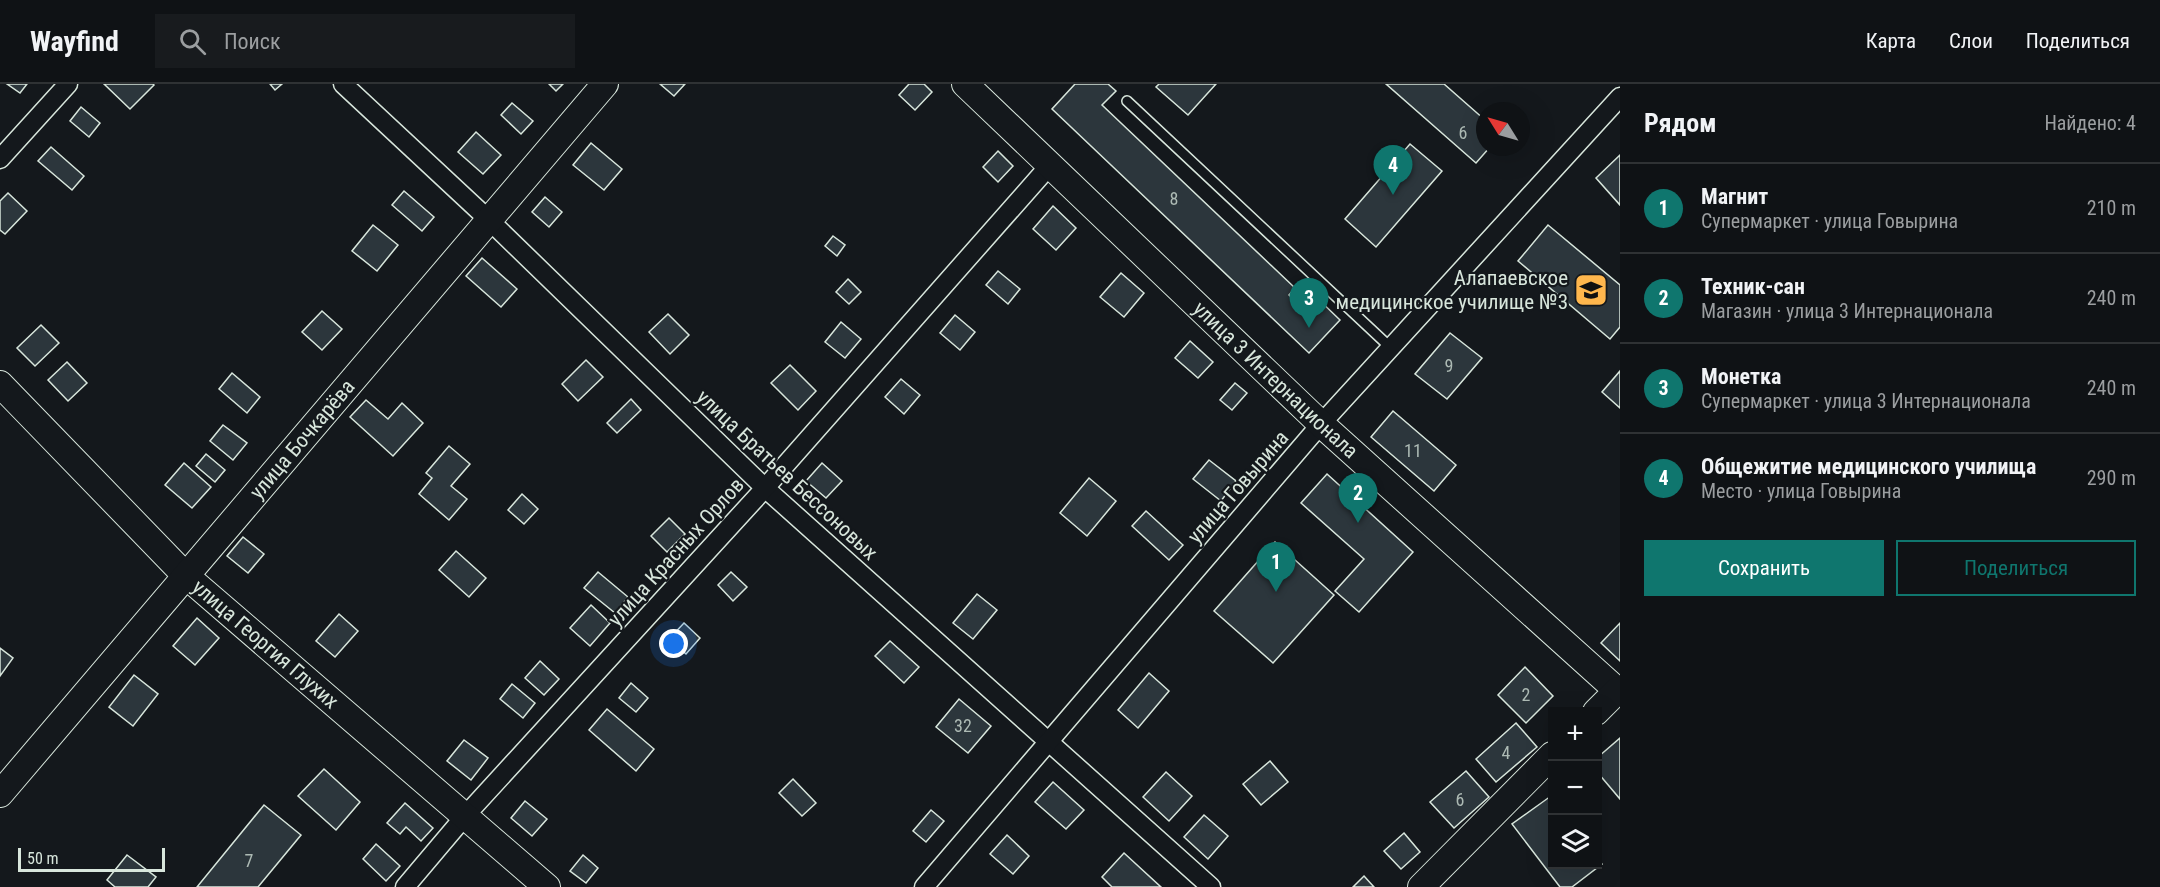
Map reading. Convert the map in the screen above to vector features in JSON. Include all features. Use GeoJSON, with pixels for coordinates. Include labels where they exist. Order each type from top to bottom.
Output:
{"type":"FeatureCollection","features":[{"type":"Feature","properties":{"kind":"street"},"geometry":{"type":"LineString","coordinates":[[0,159],[68,84]]}},
{"type":"Feature","properties":{"kind":"street","name":"улица Братьев Бессоновых"},"geometry":{"type":"LineString","coordinates":[[343,84],[489,220],[765,488],[1211,887]]}},
{"type":"Feature","properties":{"kind":"street","name":"улица Бочкарёва"},"geometry":{"type":"LineString","coordinates":[[0,794],[605,84]]}},
{"type":"Feature","properties":{"kind":"street","name":"улица 3 Интернационала"},"geometry":{"type":"LineString","coordinates":[[965,84],[1321,424],[1619,691]]}},
{"type":"Feature","properties":{"kind":"street","name":"улица Говырина"},"geometry":{"type":"LineString","coordinates":[[924,887],[1321,424],[1620,97]]}},
{"type":"Feature","properties":{"kind":"street","name":"улица Красных Орлов"},"geometry":{"type":"LineString","coordinates":[[405,887],[465,816],[765,488],[1050,165]]}},
{"type":"Feature","properties":{"kind":"street","name":"улица Георгия Глухих"},"geometry":{"type":"LineString","coordinates":[[0,384],[185,575],[548,887]]}},
{"type":"Feature","properties":{"kind":"street"},"geometry":{"type":"LineString","coordinates":[[1601,707],[1619,691]]}},
{"type":"Feature","properties":{"kind":"street"},"geometry":{"type":"LineString","coordinates":[[1421,887],[1548,759]]}},
{"type":"Feature","properties":{"kind":"lane"},"geometry":{"type":"LineString","coordinates":[[1127,101],[1391,348]]}},
{"type":"Feature","properties":{"kind":"building"},"geometry":{"type":"Polygon","coordinates":[[[7,84],[27,84],[20,93],[7,84]]]}},
{"type":"Feature","properties":{"kind":"building"},"geometry":{"type":"Polygon","coordinates":[[[104,84],[153,84],[154,85],[130,109],[104,84]]]}},
{"type":"Feature","properties":{"kind":"building"},"geometry":{"type":"Polygon","coordinates":[[[270,84],[282,84],[275,90],[270,84]]]}},
{"type":"Feature","properties":{"kind":"building"},"geometry":{"type":"Polygon","coordinates":[[[549,84],[563,84],[556,91],[549,84]]]}},
{"type":"Feature","properties":{"kind":"building"},"geometry":{"type":"Polygon","coordinates":[[[660,84],[685,84],[674,96],[660,84]]]}},
{"type":"Feature","properties":{"kind":"building"},"geometry":{"type":"Polygon","coordinates":[[[909,84],[924,84],[932,92],[915,110],[899,95],[909,84]]]}},
{"type":"Feature","properties":{"kind":"building"},"geometry":{"type":"Polygon","coordinates":[[[1075,84],[1108,84],[1116,91],[1102,105],[1295,288],[1289,295],[1301,307],[1313,294],[1340,320],[1309,353],[1052,109],[1075,84]]]}},
{"type":"Feature","properties":{"kind":"building"},"geometry":{"type":"Polygon","coordinates":[[[1159,84],[1216,84],[1188,115],[1156,87],[1159,84]]]}},
{"type":"Feature","properties":{"kind":"building"},"geometry":{"type":"Polygon","coordinates":[[[1386,84],[1444,84],[1476,112],[1476,156],[1482,156],[1476,163],[1386,84]]]}},
{"type":"Feature","properties":{"kind":"building"},"geometry":{"type":"Polygon","coordinates":[[[512,103],[533,121],[521,134],[501,115],[512,103]]]}},
{"type":"Feature","properties":{"kind":"building"},"geometry":{"type":"Polygon","coordinates":[[[81,107],[100,123],[89,137],[70,121],[81,107]]]}},
{"type":"Feature","properties":{"kind":"building"},"geometry":{"type":"Polygon","coordinates":[[[476,132],[501,155],[483,174],[458,152],[476,132]]]}},
{"type":"Feature","properties":{"kind":"building"},"geometry":{"type":"Polygon","coordinates":[[[591,143],[622,169],[604,190],[573,165],[591,143]]]}},
{"type":"Feature","properties":{"kind":"building"},"geometry":{"type":"Polygon","coordinates":[[[1410,144],[1442,171],[1376,247],[1345,219],[1410,144]]]}},
{"type":"Feature","properties":{"kind":"building"},"geometry":{"type":"Polygon","coordinates":[[[51,147],[84,176],[72,190],[38,161],[51,147]]]}},
{"type":"Feature","properties":{"kind":"building"},"geometry":{"type":"Polygon","coordinates":[[[998,151],[1013,166],[998,182],[983,167],[998,151]]]}},
{"type":"Feature","properties":{"kind":"building"},"geometry":{"type":"Polygon","coordinates":[[[1620,155],[1620,205],[1596,178],[1620,155]]]}},
{"type":"Feature","properties":{"kind":"building"},"geometry":{"type":"Polygon","coordinates":[[[404,191],[434,217],[422,231],[392,205],[404,191]]]}},
{"type":"Feature","properties":{"kind":"building"},"geometry":{"type":"Polygon","coordinates":[[[8,193],[27,211],[5,234],[0,230],[0,201],[8,193]]]}},
{"type":"Feature","properties":{"kind":"building"},"geometry":{"type":"Polygon","coordinates":[[[545,197],[562,212],[549,227],[532,212],[545,197]]]}},
{"type":"Feature","properties":{"kind":"building"},"geometry":{"type":"Polygon","coordinates":[[[1053,206],[1076,228],[1056,250],[1033,229],[1053,206]]]}},
{"type":"Feature","properties":{"kind":"building"},"geometry":{"type":"Polygon","coordinates":[[[373,225],[398,245],[377,271],[352,251],[373,225]]]}},
{"type":"Feature","properties":{"kind":"building"},"geometry":{"type":"Polygon","coordinates":[[[1548,225],[1620,285],[1620,327],[1610,339],[1518,261],[1548,225]]]}},
{"type":"Feature","properties":{"kind":"building"},"geometry":{"type":"Polygon","coordinates":[[[833,236],[845,245],[837,256],[825,246],[833,236]]]}},
{"type":"Feature","properties":{"kind":"building"},"geometry":{"type":"Polygon","coordinates":[[[482,258],[517,289],[501,307],[466,276],[482,258]]]}},
{"type":"Feature","properties":{"kind":"building"},"geometry":{"type":"Polygon","coordinates":[[[998,271],[1020,289],[1008,304],[986,285],[998,271]]]}},
{"type":"Feature","properties":{"kind":"building"},"geometry":{"type":"Polygon","coordinates":[[[1121,273],[1144,293],[1124,317],[1100,297],[1121,273]]]}},
{"type":"Feature","properties":{"kind":"building"},"geometry":{"type":"Polygon","coordinates":[[[848,279],[861,292],[849,304],[836,292],[848,279]]]}},
{"type":"Feature","properties":{"kind":"building"},"geometry":{"type":"Polygon","coordinates":[[[322,311],[342,329],[322,350],[302,332],[322,311]]]}},
{"type":"Feature","properties":{"kind":"building"},"geometry":{"type":"Polygon","coordinates":[[[668,314],[689,335],[670,354],[649,332],[668,314]]]}},
{"type":"Feature","properties":{"kind":"building"},"geometry":{"type":"Polygon","coordinates":[[[955,315],[975,332],[960,350],[940,333],[955,315]]]}},
{"type":"Feature","properties":{"kind":"building"},"geometry":{"type":"Polygon","coordinates":[[[841,322],[861,339],[845,358],[825,342],[841,322]]]}},
{"type":"Feature","properties":{"kind":"building"},"geometry":{"type":"Polygon","coordinates":[[[41,325],[59,343],[35,366],[17,348],[41,325]]]}},
{"type":"Feature","properties":{"kind":"building"},"geometry":{"type":"Polygon","coordinates":[[[1450,333],[1482,358],[1447,399],[1415,374],[1450,333]]]}},
{"type":"Feature","properties":{"kind":"building"},"geometry":{"type":"Polygon","coordinates":[[[1190,341],[1213,362],[1198,378],[1175,358],[1190,341]]]}},
{"type":"Feature","properties":{"kind":"building"},"geometry":{"type":"Polygon","coordinates":[[[586,360],[603,377],[578,401],[562,384],[586,360]]]}},
{"type":"Feature","properties":{"kind":"building"},"geometry":{"type":"Polygon","coordinates":[[[67,362],[87,383],[68,401],[48,380],[67,362]]]}},
{"type":"Feature","properties":{"kind":"building"},"geometry":{"type":"Polygon","coordinates":[[[790,365],[816,391],[798,410],[771,383],[790,365]]]}},
{"type":"Feature","properties":{"kind":"building"},"geometry":{"type":"Polygon","coordinates":[[[1620,371],[1620,408],[1602,392],[1620,371]]]}},
{"type":"Feature","properties":{"kind":"building"},"geometry":{"type":"Polygon","coordinates":[[[232,373],[260,397],[247,413],[219,389],[232,373]]]}},
{"type":"Feature","properties":{"kind":"building"},"geometry":{"type":"Polygon","coordinates":[[[901,379],[920,395],[904,414],[885,397],[901,379]]]}},
{"type":"Feature","properties":{"kind":"building"},"geometry":{"type":"Polygon","coordinates":[[[1235,383],[1247,393],[1232,410],[1220,400],[1235,383]]]}},
{"type":"Feature","properties":{"kind":"building"},"geometry":{"type":"Polygon","coordinates":[[[631,399],[641,410],[617,433],[607,423],[631,399]]]}},
{"type":"Feature","properties":{"kind":"building"},"geometry":{"type":"Polygon","coordinates":[[[366,400],[388,419],[402,403],[423,423],[393,456],[350,417],[366,400]]]}},
{"type":"Feature","properties":{"kind":"building"},"geometry":{"type":"Polygon","coordinates":[[[1393,411],[1456,465],[1434,491],[1371,437],[1393,411]]]}},
{"type":"Feature","properties":{"kind":"building"},"geometry":{"type":"Polygon","coordinates":[[[223,425],[247,443],[233,460],[210,441],[223,425]]]}},
{"type":"Feature","properties":{"kind":"building"},"geometry":{"type":"Polygon","coordinates":[[[449,446],[470,464],[451,486],[467,499],[449,520],[419,494],[432,478],[426,473],[449,446]]]}},
{"type":"Feature","properties":{"kind":"building"},"geometry":{"type":"Polygon","coordinates":[[[206,454],[225,470],[215,482],[196,466],[206,454]]]}},
{"type":"Feature","properties":{"kind":"building"},"geometry":{"type":"Polygon","coordinates":[[[1209,460],[1236,481],[1221,501],[1193,479],[1209,460]]]}},
{"type":"Feature","properties":{"kind":"building"},"geometry":{"type":"Polygon","coordinates":[[[184,463],[211,487],[192,508],[165,485],[184,463]]]}},
{"type":"Feature","properties":{"kind":"building"},"geometry":{"type":"Polygon","coordinates":[[[822,463],[842,481],[826,498],[806,481],[822,463]]]}},
{"type":"Feature","properties":{"kind":"building"},"geometry":{"type":"Polygon","coordinates":[[[1327,474],[1413,552],[1359,612],[1335,591],[1364,559],[1301,503],[1327,474]]]}},
{"type":"Feature","properties":{"kind":"building"},"geometry":{"type":"Polygon","coordinates":[[[1089,478],[1116,501],[1087,536],[1060,513],[1089,478]]]}},
{"type":"Feature","properties":{"kind":"building"},"geometry":{"type":"Polygon","coordinates":[[[522,494],[538,509],[524,524],[508,510],[522,494]]]}},
{"type":"Feature","properties":{"kind":"building"},"geometry":{"type":"Polygon","coordinates":[[[1146,511],[1183,545],[1169,560],[1132,526],[1146,511]]]}},
{"type":"Feature","properties":{"kind":"building"},"geometry":{"type":"Polygon","coordinates":[[[669,518],[685,534],[667,552],[651,536],[669,518]]]}},
{"type":"Feature","properties":{"kind":"building"},"geometry":{"type":"Polygon","coordinates":[[[243,537],[264,554],[248,573],[227,556],[243,537]]]}},
{"type":"Feature","properties":{"kind":"building"},"geometry":{"type":"Polygon","coordinates":[[[1275,542],[1334,595],[1273,663],[1214,611],[1275,542]]]}},
{"type":"Feature","properties":{"kind":"building"},"geometry":{"type":"Polygon","coordinates":[[[456,551],[486,578],[469,597],[439,570],[456,551]]]}},
{"type":"Feature","properties":{"kind":"building"},"geometry":{"type":"Polygon","coordinates":[[[598,572],[628,597],[615,613],[584,588],[598,572]]]}},
{"type":"Feature","properties":{"kind":"building"},"geometry":{"type":"Polygon","coordinates":[[[731,572],[747,587],[733,601],[718,585],[731,572]]]}},
{"type":"Feature","properties":{"kind":"building"},"geometry":{"type":"Polygon","coordinates":[[[977,594],[997,610],[973,639],[953,623],[977,594]]]}},
{"type":"Feature","properties":{"kind":"building"},"geometry":{"type":"Polygon","coordinates":[[[591,605],[610,623],[590,646],[570,628],[591,605]]]}},
{"type":"Feature","properties":{"kind":"building"},"geometry":{"type":"Polygon","coordinates":[[[339,614],[358,631],[335,657],[316,641],[339,614]]]}},
{"type":"Feature","properties":{"kind":"building"},"geometry":{"type":"Polygon","coordinates":[[[197,618],[219,638],[195,665],[173,646],[197,618]]]}},
{"type":"Feature","properties":{"kind":"building"},"geometry":{"type":"Polygon","coordinates":[[[684,623],[700,638],[686,654],[669,639],[684,623]]]}},
{"type":"Feature","properties":{"kind":"building"},"geometry":{"type":"Polygon","coordinates":[[[1620,623],[1620,661],[1601,643],[1620,623]]]}},
{"type":"Feature","properties":{"kind":"building"},"geometry":{"type":"Polygon","coordinates":[[[890,641],[919,667],[904,683],[875,656],[890,641]]]}},
{"type":"Feature","properties":{"kind":"building"},"geometry":{"type":"Polygon","coordinates":[[[0,648],[13,658],[0,676],[0,648]]]}},
{"type":"Feature","properties":{"kind":"building"},"geometry":{"type":"Polygon","coordinates":[[[540,661],[559,679],[544,695],[525,678],[540,661]]]}},
{"type":"Feature","properties":{"kind":"building"},"geometry":{"type":"Polygon","coordinates":[[[1525,667],[1553,696],[1526,723],[1498,695],[1525,667]]]}},
{"type":"Feature","properties":{"kind":"building"},"geometry":{"type":"Polygon","coordinates":[[[1149,673],[1169,691],[1138,728],[1118,710],[1149,673]]]}},
{"type":"Feature","properties":{"kind":"building"},"geometry":{"type":"Polygon","coordinates":[[[134,675],[158,694],[133,726],[109,707],[134,675]]]}},
{"type":"Feature","properties":{"kind":"building"},"geometry":{"type":"Polygon","coordinates":[[[631,683],[648,698],[636,712],[619,698],[631,683]]]}},
{"type":"Feature","properties":{"kind":"building"},"geometry":{"type":"Polygon","coordinates":[[[512,684],[535,703],[523,718],[500,699],[512,684]]]}},
{"type":"Feature","properties":{"kind":"building"},"geometry":{"type":"Polygon","coordinates":[[[959,699],[991,726],[968,753],[936,727],[959,699]]]}},
{"type":"Feature","properties":{"kind":"building"},"geometry":{"type":"Polygon","coordinates":[[[607,709],[654,749],[636,771],[589,730],[607,709]]]}},
{"type":"Feature","properties":{"kind":"building"},"geometry":{"type":"Polygon","coordinates":[[[1516,723],[1537,747],[1496,782],[1476,759],[1516,723]]]}},
{"type":"Feature","properties":{"kind":"building"},"geometry":{"type":"Polygon","coordinates":[[[1620,738],[1620,799],[1602,778],[1602,754],[1620,738]]]}},
{"type":"Feature","properties":{"kind":"building"},"geometry":{"type":"Polygon","coordinates":[[[464,740],[488,758],[471,780],[447,761],[464,740]]]}},
{"type":"Feature","properties":{"kind":"building"},"geometry":{"type":"Polygon","coordinates":[[[1270,761],[1288,782],[1261,805],[1243,784],[1270,761]]]}},
{"type":"Feature","properties":{"kind":"building"},"geometry":{"type":"Polygon","coordinates":[[[324,769],[360,802],[336,830],[298,796],[324,769]]]}},
{"type":"Feature","properties":{"kind":"building"},"geometry":{"type":"Polygon","coordinates":[[[1466,771],[1489,797],[1454,828],[1430,802],[1466,771]]]}},
{"type":"Feature","properties":{"kind":"building"},"geometry":{"type":"Polygon","coordinates":[[[1166,772],[1192,796],[1169,821],[1143,797],[1166,772]]]}},
{"type":"Feature","properties":{"kind":"building"},"geometry":{"type":"Polygon","coordinates":[[[793,779],[816,803],[802,816],[779,793],[793,779]]]}},
{"type":"Feature","properties":{"kind":"building"},"geometry":{"type":"Polygon","coordinates":[[[1053,782],[1084,810],[1066,829],[1035,802],[1053,782]]]}},
{"type":"Feature","properties":{"kind":"building"},"geometry":{"type":"Polygon","coordinates":[[[1548,798],[1548,869],[1595,869],[1572,887],[1560,887],[1512,824],[1548,798]]]}},
{"type":"Feature","properties":{"kind":"building"},"geometry":{"type":"Polygon","coordinates":[[[525,801],[547,819],[532,836],[511,818],[525,801]]]}},
{"type":"Feature","properties":{"kind":"building"},"geometry":{"type":"Polygon","coordinates":[[[405,803],[433,828],[421,841],[406,827],[400,834],[387,823],[405,803]]]}},
{"type":"Feature","properties":{"kind":"building"},"geometry":{"type":"Polygon","coordinates":[[[264,805],[301,835],[258,887],[197,887],[264,805]]]}},
{"type":"Feature","properties":{"kind":"building"},"geometry":{"type":"Polygon","coordinates":[[[931,810],[944,821],[926,842],[913,831],[931,810]]]}},
{"type":"Feature","properties":{"kind":"building"},"geometry":{"type":"Polygon","coordinates":[[[1204,815],[1228,836],[1208,859],[1184,837],[1204,815]]]}},
{"type":"Feature","properties":{"kind":"building"},"geometry":{"type":"Polygon","coordinates":[[[1404,833],[1420,852],[1401,869],[1384,851],[1404,833]]]}},
{"type":"Feature","properties":{"kind":"building"},"geometry":{"type":"Polygon","coordinates":[[[1007,835],[1029,856],[1013,874],[990,854],[1007,835]]]}},
{"type":"Feature","properties":{"kind":"building"},"geometry":{"type":"Polygon","coordinates":[[[376,844],[400,866],[386,881],[363,859],[376,844]]]}},
{"type":"Feature","properties":{"kind":"building"},"geometry":{"type":"Polygon","coordinates":[[[1124,853],[1161,887],[1112,887],[1102,877],[1124,853]]]}},
{"type":"Feature","properties":{"kind":"building"},"geometry":{"type":"Polygon","coordinates":[[[127,855],[156,877],[148,887],[115,887],[107,880],[127,855]]]}},
{"type":"Feature","properties":{"kind":"building"},"geometry":{"type":"Polygon","coordinates":[[[583,855],[598,868],[586,883],[570,871],[583,855]]]}},
{"type":"Feature","properties":{"kind":"building"},"geometry":{"type":"Polygon","coordinates":[[[1364,876],[1374,887],[1353,887],[1364,876]]]}},
{"type":"Feature","properties":{"kind":"place","name":"Общежитие медицинского училища"},"geometry":{"type":"Point","coordinates":[1393,195]}},
{"type":"Feature","properties":{"kind":"place","name":"Алапаевское медицинское училище №3"},"geometry":{"type":"Point","coordinates":[1591,290]}},
{"type":"Feature","properties":{"kind":"place","name":"Монетка"},"geometry":{"type":"Point","coordinates":[1309,328]}},
{"type":"Feature","properties":{"kind":"place","name":"Техник-сан"},"geometry":{"type":"Point","coordinates":[1358,523]}},
{"type":"Feature","properties":{"kind":"place","name":"Магнит"},"geometry":{"type":"Point","coordinates":[1276,592]}}]}
